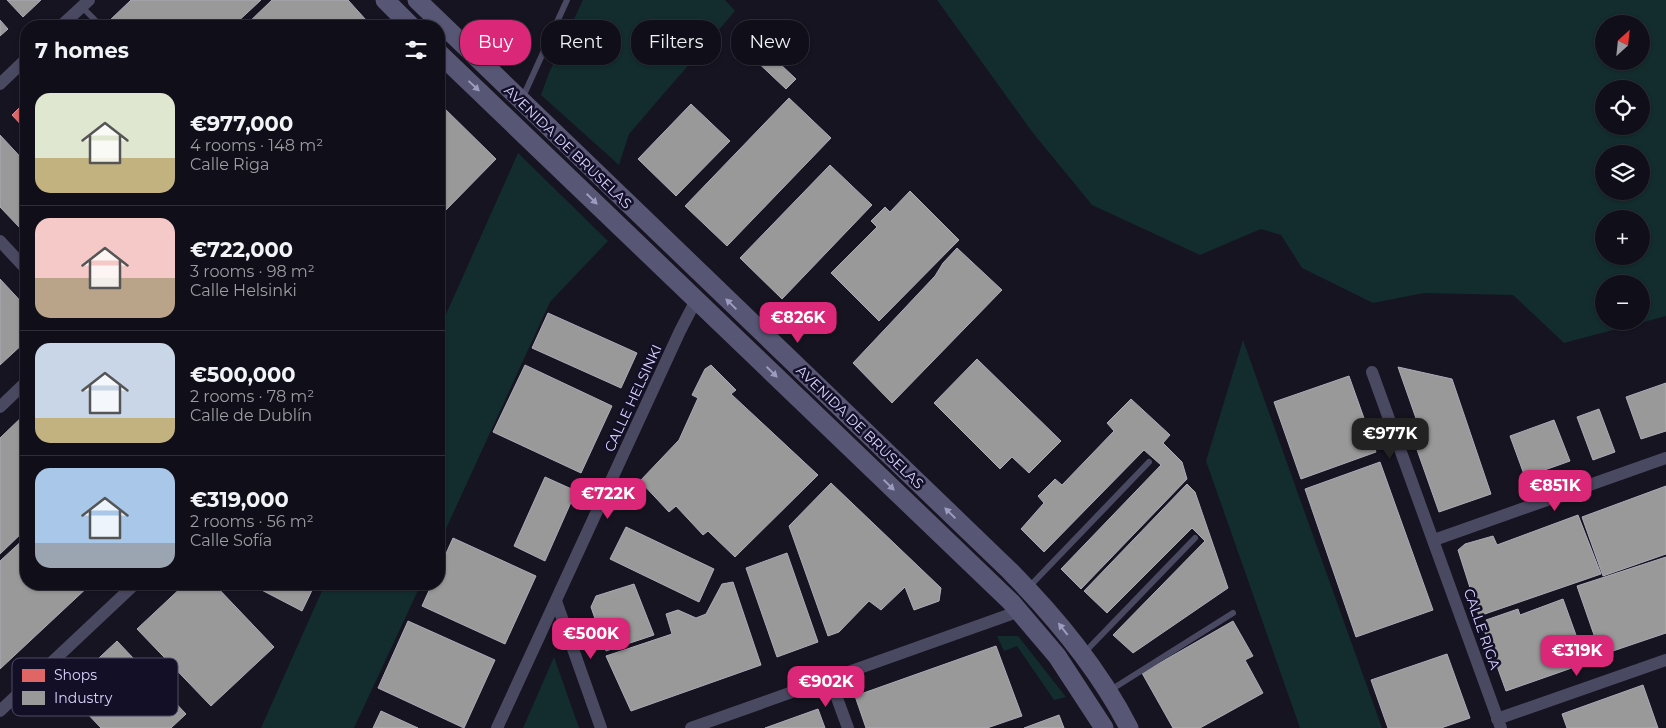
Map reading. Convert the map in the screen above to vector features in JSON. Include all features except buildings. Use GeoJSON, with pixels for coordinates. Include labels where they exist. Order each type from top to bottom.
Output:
{"type":"FeatureCollection","features":[{"type":"Feature","properties":{"kind":"main road"},"geometry":{"type":"LineString","coordinates":[[385,0],[402,20]]}},
{"type":"Feature","properties":{"kind":"main road"},"geometry":{"type":"LineString","coordinates":[[409,20],[420,3]]}},
{"type":"Feature","properties":{"kind":"main road","name":"AVENIDA DE BRUSELAS"},"geometry":{"type":"LineString","coordinates":[[420,3],[437,20]]}},
{"type":"Feature","properties":{"kind":"main road","name":"AVENIDA DE BRUSELAS"},"geometry":{"type":"LineString","coordinates":[[445,28],[1032,594],[1082,654],[1108,692],[1129,728]]}},
{"type":"Feature","properties":{"kind":"main road","name":"AVENIDA DE BRUSELAS"},"geometry":{"type":"LineString","coordinates":[[445,59],[1020,612],[1070,674],[1104,728]]}},
{"type":"Feature","properties":{"kind":"main road"},"geometry":{"type":"LineString","coordinates":[[508,118],[520,102]]}},
{"type":"Feature","properties":{"kind":"main road"},"geometry":{"type":"LineString","coordinates":[[696,300],[710,284]]}},
{"type":"Feature","properties":{"kind":"main road"},"geometry":{"type":"LineString","coordinates":[[1020,612],[1032,594]]}},
{"type":"Feature","properties":{"kind":"street"},"geometry":{"type":"LineString","coordinates":[[68,20],[86,3]]}},
{"type":"Feature","properties":{"kind":"street"},"geometry":{"type":"LineString","coordinates":[[0,84],[20,65]]}},
{"type":"Feature","properties":{"kind":"street"},"geometry":{"type":"LineString","coordinates":[[0,241],[20,263]]}},
{"type":"Feature","properties":{"kind":"street","name":"CALLE HELSINKI"},"geometry":{"type":"LineString","coordinates":[[497,728],[696,300]]}},
{"type":"Feature","properties":{"kind":"street","name":"CALLE RIGA"},"geometry":{"type":"LineString","coordinates":[[1372,372],[1499,723]]}},
{"type":"Feature","properties":{"kind":"street"},"geometry":{"type":"LineString","coordinates":[[0,407],[20,388]]}},
{"type":"Feature","properties":{"kind":"street"},"geometry":{"type":"LineString","coordinates":[[1434,540],[1666,458]]}},
{"type":"Feature","properties":{"kind":"street"},"geometry":{"type":"LineString","coordinates":[[56,658],[129,590]]}},
{"type":"Feature","properties":{"kind":"street"},"geometry":{"type":"LineString","coordinates":[[556,601],[601,728]]}},
{"type":"Feature","properties":{"kind":"street"},"geometry":{"type":"LineString","coordinates":[[691,728],[1020,612]]}},
{"type":"Feature","properties":{"kind":"street"},"geometry":{"type":"LineString","coordinates":[[1499,723],[1666,660]]}},
{"type":"Feature","properties":{"kind":"street"},"geometry":{"type":"LineString","coordinates":[[830,679],[848,728]]}},
{"type":"Feature","properties":{"kind":"street"},"geometry":{"type":"LineString","coordinates":[[0,711],[12,700]]}},
{"type":"Feature","properties":{"kind":"lane"},"geometry":{"type":"LineString","coordinates":[[520,102],[567,0]]}},
{"type":"Feature","properties":{"kind":"lane"},"geometry":{"type":"LineString","coordinates":[[86,3],[97,20]]}},
{"type":"Feature","properties":{"kind":"lane"},"geometry":{"type":"LineString","coordinates":[[1032,594],[1149,462]]}},
{"type":"Feature","properties":{"kind":"lane"},"geometry":{"type":"LineString","coordinates":[[1082,654],[1195,538]]}},
{"type":"Feature","properties":{"kind":"lane"},"geometry":{"type":"LineString","coordinates":[[1108,692],[1232,612]]}},
{"type":"Feature","properties":{"kind":"green space"},"geometry":{"type":"Polygon","coordinates":[[[583,0],[725,0],[735,11],[721,27],[721,20],[631,20],[631,65],[688,65],[629,134],[619,165],[541,95],[553,65],[621,65],[621,20],[574,20],[583,0]]]}},
{"type":"Feature","properties":{"kind":"green space"},"geometry":{"type":"Polygon","coordinates":[[[937,0],[1666,0],[1666,316],[1650,320],[1650,275],[1595,275],[1595,330],[1613,330],[1564,343],[1513,295],[1424,293],[1373,303],[1302,268],[1281,235],[1261,229],[1200,255],[1092,205],[1033,133],[937,0]]]}},
{"type":"Feature","properties":{"kind":"green space"},"geometry":{"type":"Polygon","coordinates":[[[518,153],[608,241],[550,302],[445,531],[445,317],[518,153]]]}},
{"type":"Feature","properties":{"kind":"green space"},"geometry":{"type":"Polygon","coordinates":[[[1243,340],[1382,728],[1300,728],[1206,461],[1243,340]]]}},
{"type":"Feature","properties":{"kind":"green space"},"geometry":{"type":"Polygon","coordinates":[[[322,590],[418,590],[354,728],[261,728],[322,590]]]}},
{"type":"Feature","properties":{"kind":"green space"},"geometry":{"type":"Polygon","coordinates":[[[997,636],[1018,636],[1066,697],[1054,700],[1017,646],[1004,651],[997,636]]]}},
{"type":"Feature","properties":{"kind":"green space"},"geometry":{"type":"Polygon","coordinates":[[[554,657],[579,728],[523,728],[554,657]]]}}]}
